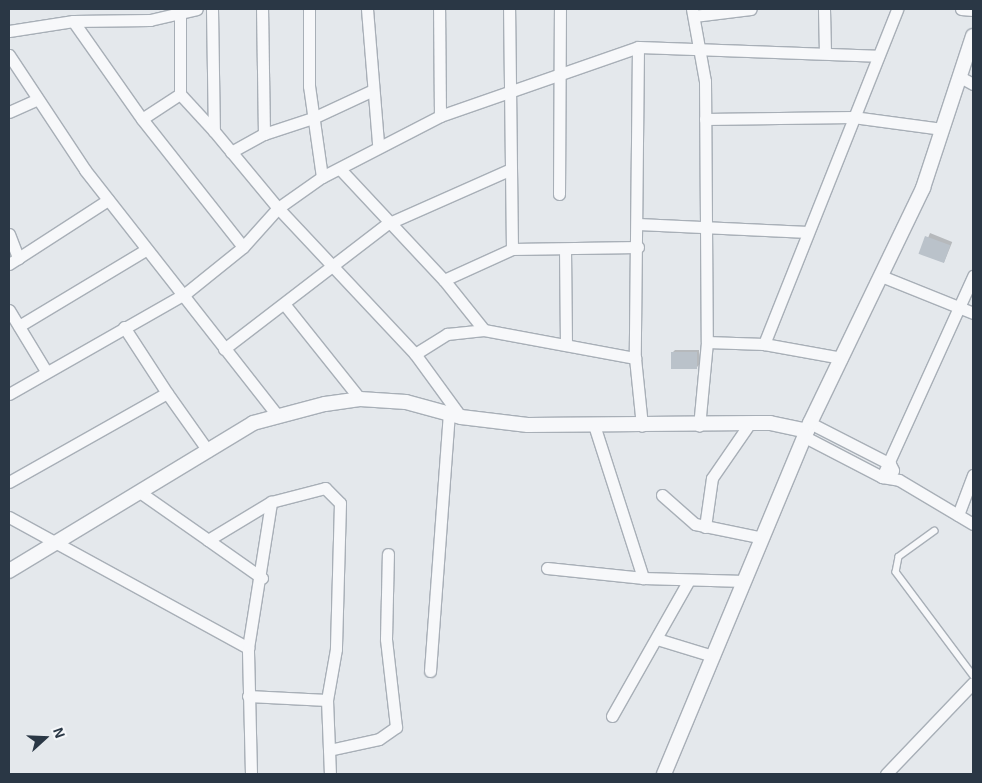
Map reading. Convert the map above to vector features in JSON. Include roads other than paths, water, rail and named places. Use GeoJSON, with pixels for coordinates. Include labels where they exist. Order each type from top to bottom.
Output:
{"type":"FeatureCollection","features":[{"type":"Feature","properties":{"kind":"street"},"geometry":{"type":"LineString","coordinates":[[9,32],[73,21],[150,20],[196,9]]}},
{"type":"Feature","properties":{"kind":"street"},"geometry":{"type":"LineString","coordinates":[[212,9],[214,131]]}},
{"type":"Feature","properties":{"kind":"street"},"geometry":{"type":"LineString","coordinates":[[262,9],[264,134]]}},
{"type":"Feature","properties":{"kind":"street"},"geometry":{"type":"LineString","coordinates":[[309,9],[313,118],[322,177]]}},
{"type":"Feature","properties":{"kind":"street"},"geometry":{"type":"LineString","coordinates":[[368,9],[371,91],[378,144]]}},
{"type":"Feature","properties":{"kind":"street"},"geometry":{"type":"LineString","coordinates":[[439,9],[440,116]]}},
{"type":"Feature","properties":{"kind":"street"},"geometry":{"type":"LineString","coordinates":[[509,9],[509,170],[512,250]]}},
{"type":"Feature","properties":{"kind":"street"},"geometry":{"type":"LineString","coordinates":[[559,194],[558,78],[560,9]]}},
{"type":"Feature","properties":{"kind":"street"},"geometry":{"type":"LineString","coordinates":[[699,426],[706,342],[705,119],[700,48],[693,12],[746,9]]}},
{"type":"Feature","properties":{"kind":"street"},"geometry":{"type":"LineString","coordinates":[[824,9],[825,53]]}},
{"type":"Feature","properties":{"kind":"street"},"geometry":{"type":"LineString","coordinates":[[764,344],[897,9]]}},
{"type":"Feature","properties":{"kind":"street"},"geometry":{"type":"LineString","coordinates":[[960,9],[973,10]]}},
{"type":"Feature","properties":{"kind":"street"},"geometry":{"type":"LineString","coordinates":[[180,13],[180,94],[214,131],[278,208],[415,354],[455,416],[430,671]]}},
{"type":"Feature","properties":{"kind":"street"},"geometry":{"type":"LineString","coordinates":[[73,21],[142,119],[242,246]]}},
{"type":"Feature","properties":{"kind":"street"},"geometry":{"type":"LineString","coordinates":[[664,774],[807,431],[923,188],[973,36]]}},
{"type":"Feature","properties":{"kind":"street"},"geometry":{"type":"LineString","coordinates":[[638,47],[638,248],[635,358],[642,426]]}},
{"type":"Feature","properties":{"kind":"street"},"geometry":{"type":"LineString","coordinates":[[9,394],[46,371],[186,293],[242,246],[278,208],[322,177],[340,169],[378,144],[440,116],[558,78],[638,47],[878,56]]}},
{"type":"Feature","properties":{"kind":"street"},"geometry":{"type":"LineString","coordinates":[[9,55],[36,100],[108,200],[146,249],[186,293],[224,349],[277,415]]}},
{"type":"Feature","properties":{"kind":"street"},"geometry":{"type":"LineString","coordinates":[[960,77],[973,84]]}},
{"type":"Feature","properties":{"kind":"street"},"geometry":{"type":"LineString","coordinates":[[232,152],[264,134],[313,118],[371,91]]}},
{"type":"Feature","properties":{"kind":"street"},"geometry":{"type":"LineString","coordinates":[[142,119],[180,94]]}},
{"type":"Feature","properties":{"kind":"street"},"geometry":{"type":"LineString","coordinates":[[9,112],[36,100]]}},
{"type":"Feature","properties":{"kind":"street"},"geometry":{"type":"LineString","coordinates":[[705,119],[853,117],[942,129]]}},
{"type":"Feature","properties":{"kind":"street"},"geometry":{"type":"LineString","coordinates":[[340,169],[387,224],[444,280],[484,330]]}},
{"type":"Feature","properties":{"kind":"street"},"geometry":{"type":"LineString","coordinates":[[224,349],[285,305],[387,224],[509,170]]}},
{"type":"Feature","properties":{"kind":"street"},"geometry":{"type":"LineString","coordinates":[[9,234],[13,261],[108,200]]}},
{"type":"Feature","properties":{"kind":"street"},"geometry":{"type":"LineString","coordinates":[[638,224],[808,232]]}},
{"type":"Feature","properties":{"kind":"street"},"geometry":{"type":"LineString","coordinates":[[565,248],[566,345]]}},
{"type":"Feature","properties":{"kind":"street"},"geometry":{"type":"LineString","coordinates":[[444,280],[512,250],[638,248]]}},
{"type":"Feature","properties":{"kind":"street"},"geometry":{"type":"LineString","coordinates":[[19,326],[146,249]]}},
{"type":"Feature","properties":{"kind":"street"},"geometry":{"type":"LineString","coordinates":[[881,276],[973,313]]}},
{"type":"Feature","properties":{"kind":"street"},"geometry":{"type":"LineString","coordinates":[[882,477],[890,464],[973,276]]}},
{"type":"Feature","properties":{"kind":"street"},"geometry":{"type":"LineString","coordinates":[[285,305],[360,399]]}},
{"type":"Feature","properties":{"kind":"street"},"geometry":{"type":"LineString","coordinates":[[9,310],[46,371]]}},
{"type":"Feature","properties":{"kind":"street"},"geometry":{"type":"LineString","coordinates":[[124,327],[208,451]]}},
{"type":"Feature","properties":{"kind":"street"},"geometry":{"type":"LineString","coordinates":[[415,354],[447,334],[484,330],[635,358]]}},
{"type":"Feature","properties":{"kind":"street"},"geometry":{"type":"LineString","coordinates":[[706,342],[764,344],[842,358]]}},
{"type":"Feature","properties":{"kind":"street"},"geometry":{"type":"LineString","coordinates":[[9,482],[168,393]]}},
{"type":"Feature","properties":{"kind":"street"},"geometry":{"type":"LineString","coordinates":[[9,571],[141,493],[253,423],[277,415],[360,399],[406,402],[455,416],[594,426],[699,426],[750,423],[807,431],[890,464],[899,480]]}},
{"type":"Feature","properties":{"kind":"street"},"geometry":{"type":"LineString","coordinates":[[704,527],[712,478],[750,423]]}},
{"type":"Feature","properties":{"kind":"street"},"geometry":{"type":"LineString","coordinates":[[594,426],[643,578]]}},
{"type":"Feature","properties":{"kind":"street"},"geometry":{"type":"LineString","coordinates":[[807,431],[882,477],[899,480],[973,524]]}},
{"type":"Feature","properties":{"kind":"street"},"geometry":{"type":"LineString","coordinates":[[958,515],[973,475]]}},
{"type":"Feature","properties":{"kind":"street"},"geometry":{"type":"LineString","coordinates":[[208,540],[271,502],[325,488],[340,503],[336,648],[327,700],[330,774]]}},
{"type":"Feature","properties":{"kind":"street"},"geometry":{"type":"LineString","coordinates":[[141,493],[262,578]]}},
{"type":"Feature","properties":{"kind":"street"},"geometry":{"type":"LineString","coordinates":[[662,495],[681,516],[704,527],[763,538]]}},
{"type":"Feature","properties":{"kind":"street"},"geometry":{"type":"LineString","coordinates":[[251,774],[248,648],[262,578],[271,502]]}},
{"type":"Feature","properties":{"kind":"street"},"geometry":{"type":"LineString","coordinates":[[9,517],[248,648]]}},
{"type":"Feature","properties":{"kind":"street"},"geometry":{"type":"LineString","coordinates":[[329,750],[379,739],[396,727],[386,639],[388,554]]}},
{"type":"Feature","properties":{"kind":"street"},"geometry":{"type":"LineString","coordinates":[[547,568],[643,578],[744,582]]}},
{"type":"Feature","properties":{"kind":"street"},"geometry":{"type":"LineString","coordinates":[[612,716],[689,580]]}},
{"type":"Feature","properties":{"kind":"street"},"geometry":{"type":"LineString","coordinates":[[657,639],[713,656]]}},
{"type":"Feature","properties":{"kind":"street"},"geometry":{"type":"LineString","coordinates":[[886,774],[973,683]]}},
{"type":"Feature","properties":{"kind":"street"},"geometry":{"type":"LineString","coordinates":[[248,696],[327,700]]}},
{"type":"Feature","properties":{"kind":"lane"},"geometry":{"type":"LineString","coordinates":[[935,531],[899,558],[896,572],[973,675]]}}]}
